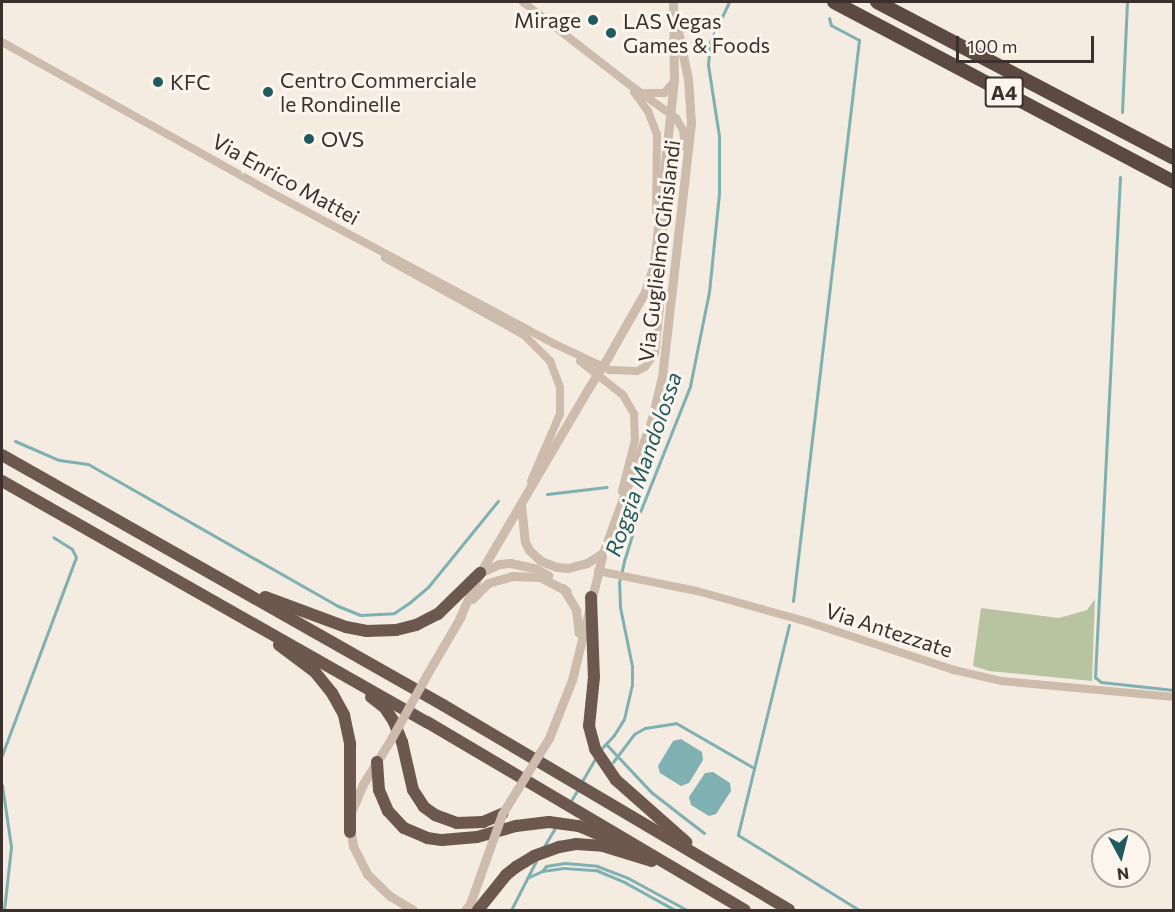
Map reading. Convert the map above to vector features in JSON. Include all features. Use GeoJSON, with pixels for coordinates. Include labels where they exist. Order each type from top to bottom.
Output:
{"type":"FeatureCollection","features":[{"type":"Feature","properties":{"kind":"highway","name":"A4"},"geometry":{"type":"LineString","coordinates":[[834,2],[1173,182]]}},
{"type":"Feature","properties":{"kind":"highway","name":"A4"},"geometry":{"type":"LineString","coordinates":[[877,2],[1173,158]]}},
{"type":"Feature","properties":{"kind":"highway"},"geometry":{"type":"LineString","coordinates":[[2,455],[572,780],[789,910]]}},
{"type":"Feature","properties":{"kind":"highway"},"geometry":{"type":"LineString","coordinates":[[2,481],[340,672],[745,910]]}},
{"type":"Feature","properties":{"kind":"highway"},"geometry":{"type":"LineString","coordinates":[[224,581],[346,627],[382,632],[416,625],[438,614],[480,573]]}},
{"type":"Feature","properties":{"kind":"highway"},"geometry":{"type":"LineString","coordinates":[[591,597],[594,677],[589,726],[595,749],[616,780],[705,860]]}},
{"type":"Feature","properties":{"kind":"highway"},"geometry":{"type":"LineString","coordinates":[[213,601],[315,672],[333,693],[344,715],[350,744],[350,832]]}},
{"type":"Feature","properties":{"kind":"highway"},"geometry":{"type":"LineString","coordinates":[[340,672],[385,708],[394,722],[402,742],[413,790],[424,807],[447,820],[458,823],[483,822],[502,814]]}},
{"type":"Feature","properties":{"kind":"highway"},"geometry":{"type":"LineString","coordinates":[[377,762],[379,790],[388,811],[405,828],[427,838],[442,840],[477,837],[516,826],[549,822],[564,823],[592,831],[681,872]]}},
{"type":"Feature","properties":{"kind":"highway"},"geometry":{"type":"LineString","coordinates":[[478,910],[506,875],[534,856],[576,844],[603,846],[681,872]]}},
{"type":"Feature","properties":{"kind":"street"},"geometry":{"type":"LineString","coordinates":[[523,2],[630,86],[669,113],[683,130],[686,157]]}},
{"type":"Feature","properties":{"kind":"street","name":"Via Guglielmo Ghislandi"},"geometry":{"type":"LineString","coordinates":[[459,619],[480,573],[645,292],[654,264],[674,81],[675,16],[673,2]]}},
{"type":"Feature","properties":{"kind":"street","name":"Via Guglielmo Ghislandi"},"geometry":{"type":"LineString","coordinates":[[469,910],[502,814],[549,738],[563,706],[603,553],[651,422],[662,377],[690,137],[690,102],[680,32],[675,16]]}},
{"type":"Feature","properties":{"kind":"street","name":"Via Enrico Mattei"},"geometry":{"type":"LineString","coordinates":[[2,42],[272,193],[555,344]]}},
{"type":"Feature","properties":{"kind":"street"},"geometry":{"type":"LineString","coordinates":[[630,86],[645,94],[659,95],[668,91],[674,81]]}},
{"type":"Feature","properties":{"kind":"street"},"geometry":{"type":"LineString","coordinates":[[630,86],[648,111],[657,134],[655,248]]}},
{"type":"Feature","properties":{"kind":"street"},"geometry":{"type":"LineString","coordinates":[[669,132],[675,128],[683,130]]}},
{"type":"Feature","properties":{"kind":"street"},"geometry":{"type":"LineString","coordinates":[[272,193],[313,219],[524,335],[543,351],[558,377],[561,395],[560,414],[523,499],[521,523],[525,542],[529,550],[541,561],[557,567],[568,568],[587,563],[603,553]]}},
{"type":"Feature","properties":{"kind":"street"},"geometry":{"type":"LineString","coordinates":[[555,344],[618,372],[637,371],[652,359],[660,308],[662,193]]}},
{"type":"Feature","properties":{"kind":"street"},"geometry":{"type":"LineString","coordinates":[[555,344],[612,385],[628,401],[634,414],[635,440],[618,513]]}},
{"type":"Feature","properties":{"kind":"street","name":"Via Guglielmo Ghislandi"},"geometry":{"type":"LineString","coordinates":[[480,573],[499,564],[521,564],[545,573],[566,591],[576,610],[579,622],[579,650]]}},
{"type":"Feature","properties":{"kind":"street","name":"Via Antezzate"},"geometry":{"type":"LineString","coordinates":[[598,572],[697,591],[808,622],[954,670],[1001,681],[1173,697]]}},
{"type":"Feature","properties":{"kind":"street","name":"Via Guglielmo Ghislandi"},"geometry":{"type":"LineString","coordinates":[[413,910],[390,896],[367,874],[356,854],[350,832],[355,801],[459,619],[479,591],[500,578],[526,574],[540,577],[566,591]]}},
{"type":"Feature","properties":{"kind":"street","name":"Via Guglielmo Ghislandi"},"geometry":{"type":"LineString","coordinates":[[465,910],[470,904],[480,877]]}},
{"type":"Feature","properties":{"kind":"green space"},"geometry":{"type":"Polygon","coordinates":[[[1095,599],[1092,681],[989,671],[973,666],[981,608],[1059,618],[1087,610],[1095,599]]]}},
{"type":"Feature","properties":{"kind":"water"},"geometry":{"type":"Polygon","coordinates":[[[681,739],[702,752],[703,760],[689,783],[681,786],[660,773],[658,766],[673,741],[681,739]]]}},
{"type":"Feature","properties":{"kind":"water"},"geometry":{"type":"Polygon","coordinates":[[[713,772],[730,783],[731,791],[716,814],[709,816],[691,805],[689,797],[705,773],[713,772]]]}},
{"type":"Feature","properties":{"kind":"waterway","name":"Roggia Mandolossa"},"geometry":{"type":"LineString","coordinates":[[601,749],[624,719],[632,685],[632,666],[620,607],[619,583],[636,522],[690,386],[709,292],[719,193],[719,136],[708,65],[710,42],[729,2]]}},
{"type":"Feature","properties":{"kind":"waterway"},"geometry":{"type":"LineString","coordinates":[[1122,112],[1127,2]]}},
{"type":"Feature","properties":{"kind":"waterway"},"geometry":{"type":"LineString","coordinates":[[793,601],[859,40],[831,25],[829,18]]}},
{"type":"Feature","properties":{"kind":"waterway"},"geometry":{"type":"LineString","coordinates":[[1120,177],[1095,677],[1101,682],[1174,690]]}},
{"type":"Feature","properties":{"kind":"waterway"},"geometry":{"type":"LineString","coordinates":[[15,441],[59,460],[88,464],[338,606],[360,615],[394,613],[409,603],[428,587],[498,501]]}},
{"type":"Feature","properties":{"kind":"waterway"},"geometry":{"type":"LineString","coordinates":[[547,494],[607,487]]}},
{"type":"Feature","properties":{"kind":"waterway"},"geometry":{"type":"LineString","coordinates":[[2,755],[76,557],[72,549],[53,537]]}},
{"type":"Feature","properties":{"kind":"waterway"},"geometry":{"type":"LineString","coordinates":[[789,625],[738,835],[859,910]]}},
{"type":"Feature","properties":{"kind":"waterway"},"geometry":{"type":"LineString","coordinates":[[613,762],[634,734],[645,728],[676,723],[754,768]]}},
{"type":"Feature","properties":{"kind":"waterway"},"geometry":{"type":"LineString","coordinates":[[606,744],[651,792],[704,833]]}},
{"type":"Feature","properties":{"kind":"waterway","name":"Roggia Mandolossa"},"geometry":{"type":"LineString","coordinates":[[581,783],[596,757]]}},
{"type":"Feature","properties":{"kind":"waterway"},"geometry":{"type":"LineString","coordinates":[[2,785],[11,847],[4,910]]}},
{"type":"Feature","properties":{"kind":"waterway","name":"Roggia Mandolossa"},"geometry":{"type":"LineString","coordinates":[[569,804],[578,789]]}},
{"type":"Feature","properties":{"kind":"waterway","name":"Roggia Mandolossa"},"geometry":{"type":"LineString","coordinates":[[543,848],[555,828]]}},
{"type":"Feature","properties":{"kind":"waterway","name":"Roggia Mandolossa"},"geometry":{"type":"LineString","coordinates":[[511,910],[536,861]]}},
{"type":"Feature","properties":{"kind":"waterway"},"geometry":{"type":"LineString","coordinates":[[543,870],[546,866],[565,863],[597,866],[628,878],[687,910]]}},
{"type":"Feature","properties":{"kind":"waterway"},"geometry":{"type":"LineString","coordinates":[[527,878],[542,871],[564,868],[596,870],[626,883],[675,910]]}},
{"type":"Feature","properties":{"kind":"place","name":"Mirage"},"geometry":{"type":"Point","coordinates":[593,20]}},
{"type":"Feature","properties":{"kind":"place","name":"LAS Vegas Games & Foods"},"geometry":{"type":"Point","coordinates":[611,33]}},
{"type":"Feature","properties":{"kind":"place","name":"KFC"},"geometry":{"type":"Point","coordinates":[158,82]}},
{"type":"Feature","properties":{"kind":"place","name":"Centro Commerciale le Rondinelle"},"geometry":{"type":"Point","coordinates":[268,92]}},
{"type":"Feature","properties":{"kind":"place","name":"OVS"},"geometry":{"type":"Point","coordinates":[309,139]}}]}
